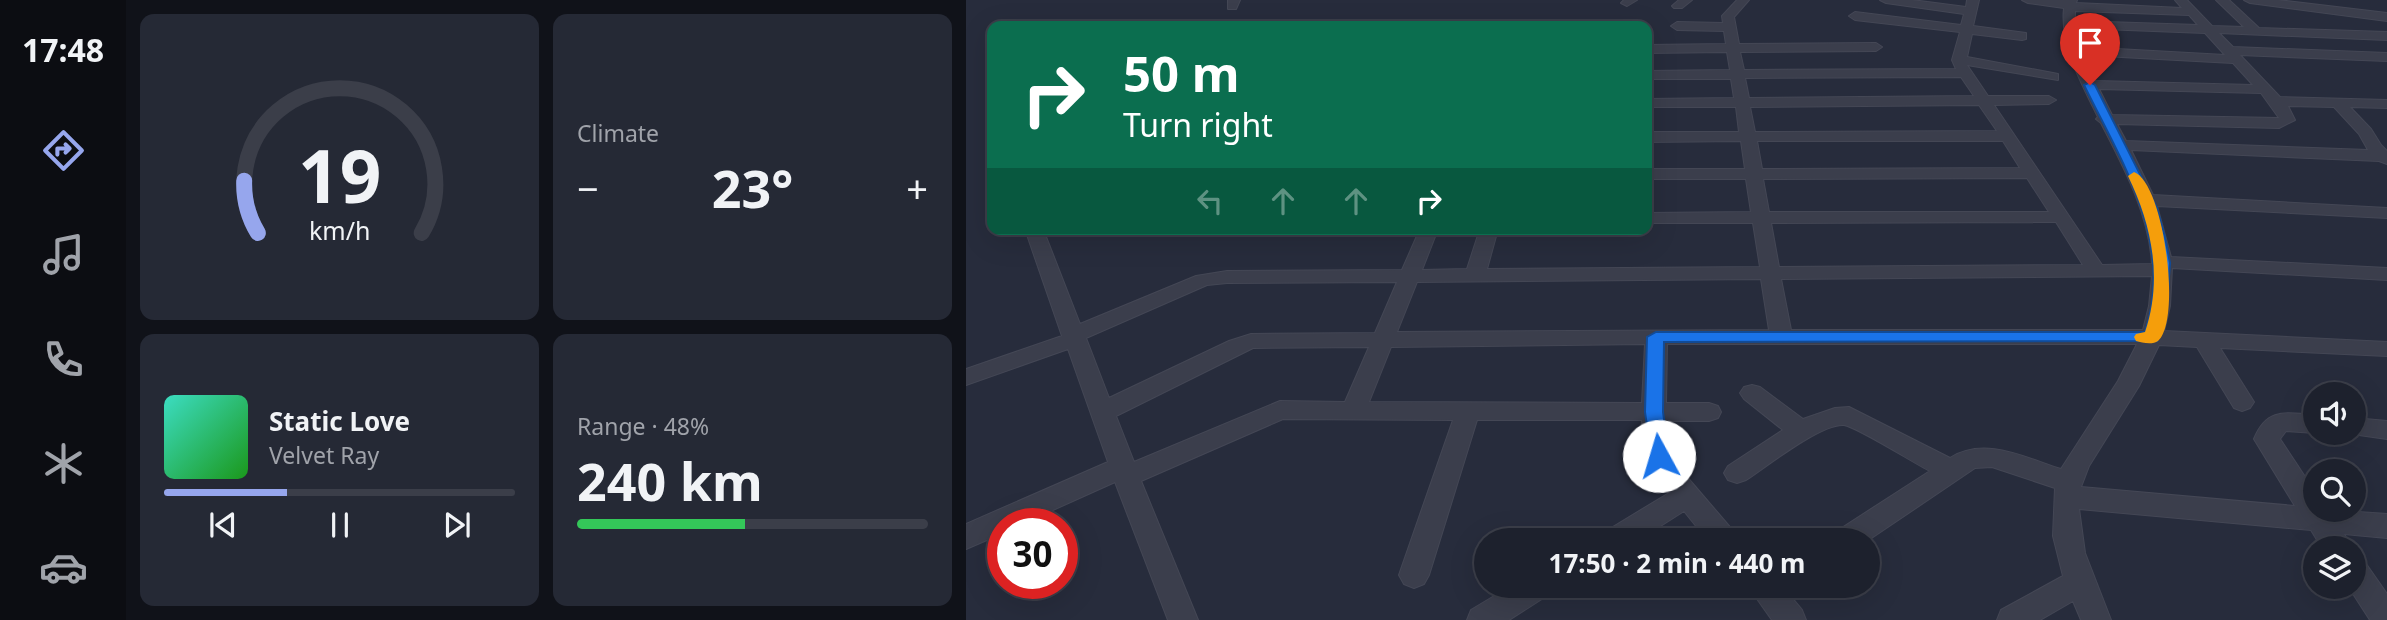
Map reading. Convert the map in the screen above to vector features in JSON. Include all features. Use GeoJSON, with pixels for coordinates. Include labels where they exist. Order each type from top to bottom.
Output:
{"type":"FeatureCollection","features":[{"type":"Feature","properties":{"kind":"street"},"geometry":{"type":"LineString","coordinates":[[1743,0],[1728,16],[1756,173],[1768,273],[1781,337]]}},
{"type":"Feature","properties":{"kind":"street"},"geometry":{"type":"LineString","coordinates":[[1886,0],[1972,6],[1963,51],[1982,101],[2097,271]]}},
{"type":"Feature","properties":{"kind":"street"},"geometry":{"type":"LineString","coordinates":[[2028,0],[2070,9],[2208,29],[2387,36]]}},
{"type":"Feature","properties":{"kind":"street"},"geometry":{"type":"LineString","coordinates":[[2104,119],[2279,124],[2287,120],[2286,113],[2276,101],[2181,0]]}},
{"type":"Feature","properties":{"kind":"street"},"geometry":{"type":"LineString","coordinates":[[2222,0],[2256,31]]}},
{"type":"Feature","properties":{"kind":"street"},"geometry":{"type":"LineString","coordinates":[[2250,0],[2387,17]]}},
{"type":"Feature","properties":{"kind":"street"},"geometry":{"type":"LineString","coordinates":[[2332,0],[2350,12]]}},
{"type":"Feature","properties":{"kind":"street"},"geometry":{"type":"LineString","coordinates":[[2070,9],[2192,12]]}},
{"type":"Feature","properties":{"kind":"street"},"geometry":{"type":"LineString","coordinates":[[2070,9],[2074,51],[2104,119],[2146,200],[2162,266],[2158,317],[2151,337],[2106,419],[2081,457],[2069,489],[2068,541],[2079,582],[2096,620]]}},
{"type":"Feature","properties":{"kind":"street"},"geometry":{"type":"LineString","coordinates":[[1855,21],[2053,77]]}},
{"type":"Feature","properties":{"kind":"street"},"geometry":{"type":"LineString","coordinates":[[1677,26],[1730,27]]}},
{"type":"Feature","properties":{"kind":"street"},"geometry":{"type":"LineString","coordinates":[[1652,75],[1739,73],[1963,51],[2022,36]]}},
{"type":"Feature","properties":{"kind":"street"},"geometry":{"type":"LineString","coordinates":[[1652,49],[1876,47]]}},
{"type":"Feature","properties":{"kind":"street"},"geometry":{"type":"LineString","coordinates":[[1963,51],[2016,56]]}},
{"type":"Feature","properties":{"kind":"street"},"geometry":{"type":"LineString","coordinates":[[2074,51],[2387,70]]}},
{"type":"Feature","properties":{"kind":"street"},"geometry":{"type":"LineString","coordinates":[[2235,59],[2387,57]]}},
{"type":"Feature","properties":{"kind":"street"},"geometry":{"type":"LineString","coordinates":[[2090,85],[2264,89]]}},
{"type":"Feature","properties":{"kind":"street"},"geometry":{"type":"LineString","coordinates":[[1652,103],[2049,100]]}},
{"type":"Feature","properties":{"kind":"street"},"geometry":{"type":"LineString","coordinates":[[2276,101],[2387,104]]}},
{"type":"Feature","properties":{"kind":"street"},"geometry":{"type":"LineString","coordinates":[[2338,103],[2383,153]]}},
{"type":"Feature","properties":{"kind":"street"},"geometry":{"type":"LineString","coordinates":[[1652,137],[2006,135]]}},
{"type":"Feature","properties":{"kind":"street"},"geometry":{"type":"LineString","coordinates":[[2118,145],[2383,153]]}},
{"type":"Feature","properties":{"kind":"street"},"geometry":{"type":"LineString","coordinates":[[1652,174],[2031,173]]}},
{"type":"Feature","properties":{"kind":"street"},"geometry":{"type":"LineString","coordinates":[[2146,200],[2387,213]]}},
{"type":"Feature","properties":{"kind":"street"},"geometry":{"type":"LineString","coordinates":[[1652,218],[2061,217]]}},
{"type":"Feature","properties":{"kind":"street"},"geometry":{"type":"LineString","coordinates":[[1036,235],[1124,472],[1184,620]]}},
{"type":"Feature","properties":{"kind":"street"},"geometry":{"type":"LineString","coordinates":[[1354,409],[1427,235]]}},
{"type":"Feature","properties":{"kind":"street"},"geometry":{"type":"LineString","coordinates":[[1475,275],[1487,235]]}},
{"type":"Feature","properties":{"kind":"street"},"geometry":{"type":"LineString","coordinates":[[966,377],[1074,337],[1203,280],[1217,278],[2097,271],[2162,266],[2387,274]]}},
{"type":"Feature","properties":{"kind":"street"},"geometry":{"type":"LineString","coordinates":[[1102,412],[1251,341],[1656,337],[2151,337],[2387,349]]}},
{"type":"Feature","properties":{"kind":"street"},"geometry":{"type":"LineString","coordinates":[[1656,337],[1654,412],[1661,461],[1715,528]]}},
{"type":"Feature","properties":{"kind":"street"},"geometry":{"type":"LineString","coordinates":[[2204,340],[2242,402]]}},
{"type":"Feature","properties":{"kind":"street"},"geometry":{"type":"LineString","coordinates":[[1752,393],[1802,432]]}},
{"type":"Feature","properties":{"kind":"street"},"geometry":{"type":"LineString","coordinates":[[966,537],[1280,410],[1709,412]]}},
{"type":"Feature","properties":{"kind":"street"},"geometry":{"type":"LineString","coordinates":[[1414,575],[1468,410]]}},
{"type":"Feature","properties":{"kind":"street"},"geometry":{"type":"LineString","coordinates":[[1737,473],[1823,419],[1838,415],[1849,416],[1950,470]]}},
{"type":"Feature","properties":{"kind":"street"},"geometry":{"type":"LineString","coordinates":[[2303,423],[2282,422],[2271,428],[2267,439],[2303,496]]}},
{"type":"Feature","properties":{"kind":"street"},"geometry":{"type":"LineString","coordinates":[[2366,428],[2387,430]]}},
{"type":"Feature","properties":{"kind":"street"},"geometry":{"type":"LineString","coordinates":[[1863,528],[1950,470],[1969,460],[1992,457],[2069,489],[2303,518]]}},
{"type":"Feature","properties":{"kind":"street"},"geometry":{"type":"LineString","coordinates":[[1634,528],[1688,495]]}},
{"type":"Feature","properties":{"kind":"street"},"geometry":{"type":"LineString","coordinates":[[2342,522],[2387,526]]}},
{"type":"Feature","properties":{"kind":"street"},"geometry":{"type":"LineString","coordinates":[[2012,620],[2079,582]]}},
{"type":"Feature","properties":{"kind":"street"},"geometry":{"type":"LineString","coordinates":[[2366,588],[2387,619]]}},
{"type":"Feature","properties":{"kind":"street"},"geometry":{"type":"LineString","coordinates":[[1482,620],[1518,598]]}},
{"type":"Feature","properties":{"kind":"street"},"geometry":{"type":"LineString","coordinates":[[1776,598],[1791,620]]}},
{"type":"Feature","properties":{"kind":"slow traffic"},"geometry":{"type":"LineString","coordinates":[[2134,176],[2150,208],[2162,263],[2158,317],[2151,337],[2142,337]]}},
{"type":"Feature","properties":{"kind":"route"},"geometry":{"type":"LineString","coordinates":[[1659,456],[1654,412],[1656,337],[2151,337],[2158,317],[2162,263],[2158,237],[2150,208],[2104,119],[2090,85]]}}]}
